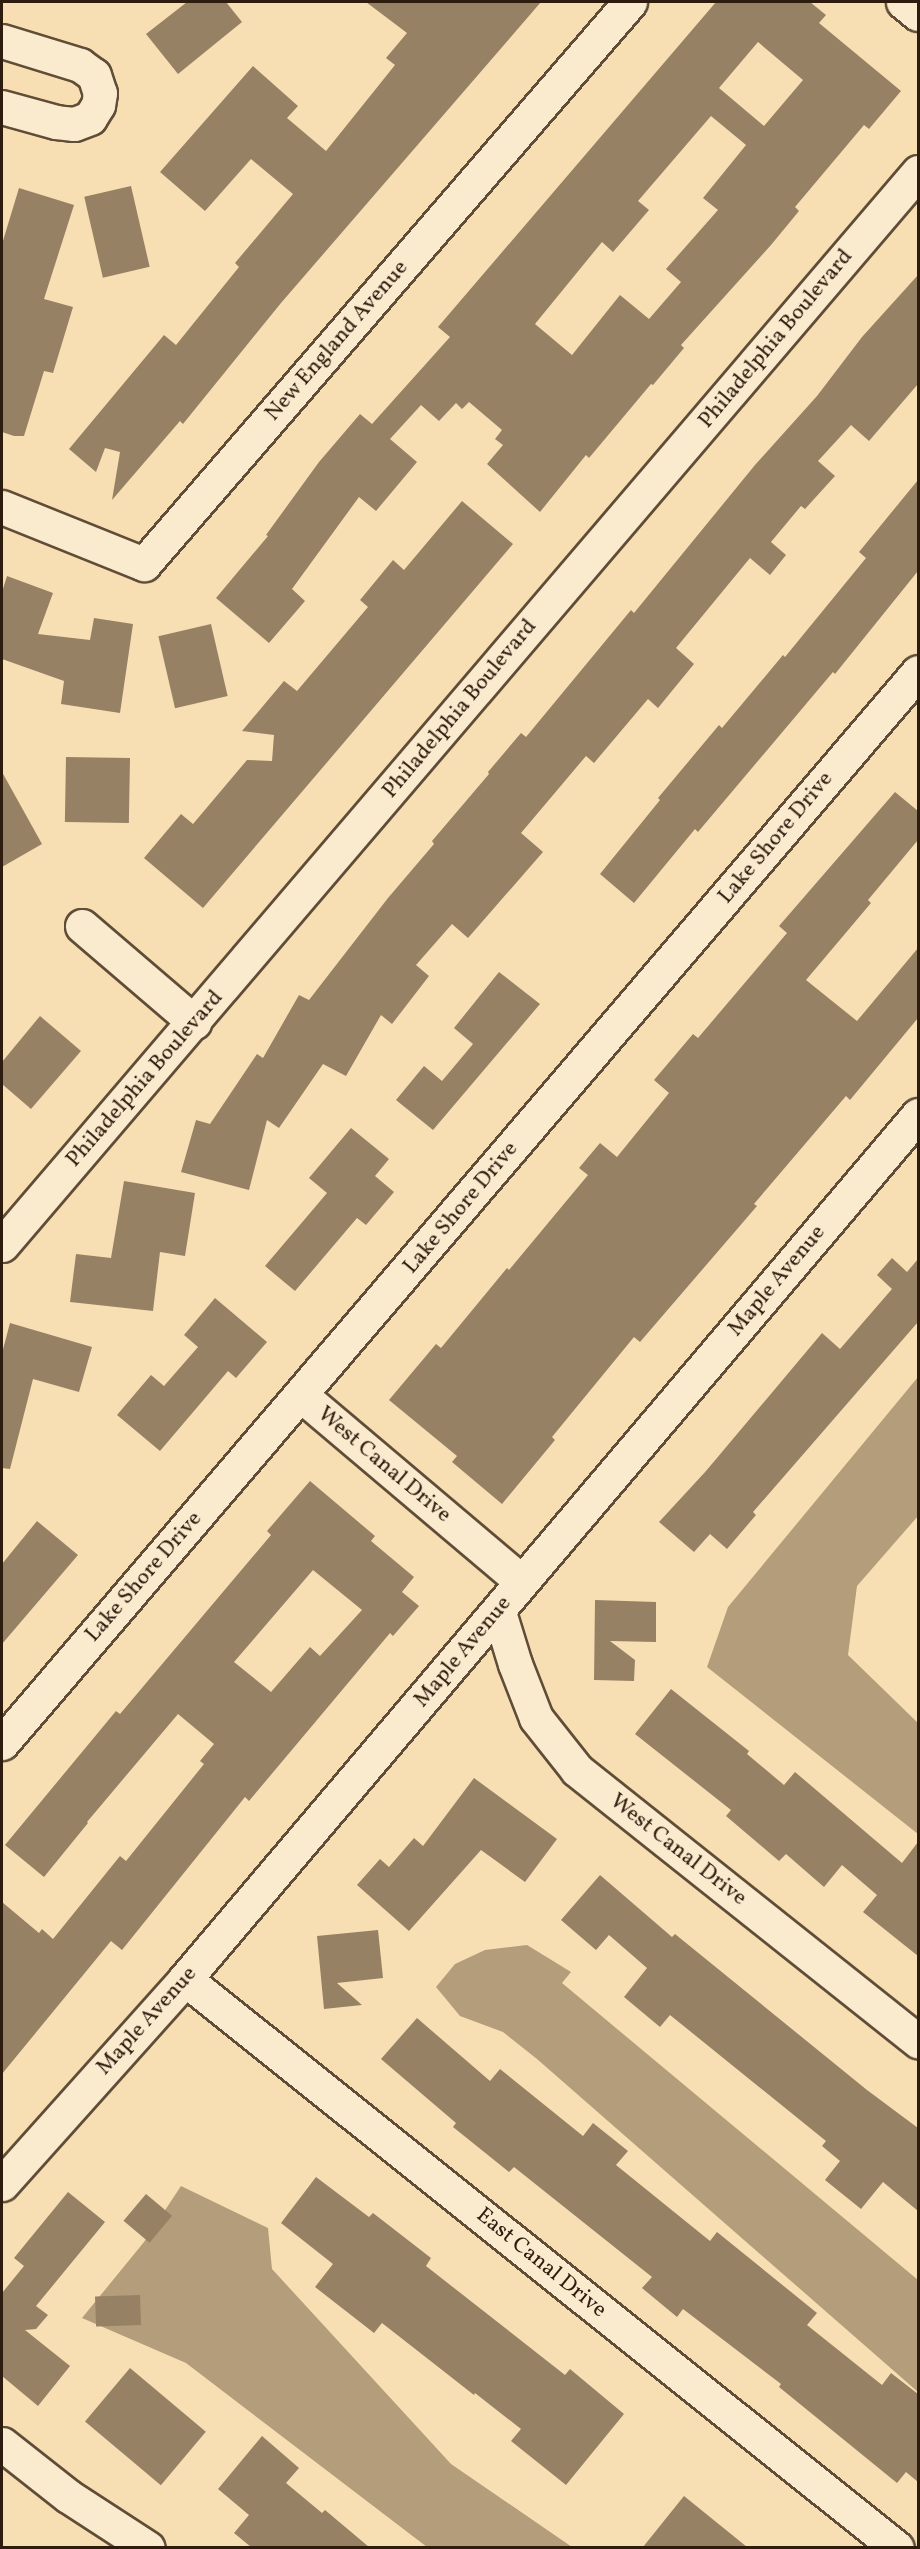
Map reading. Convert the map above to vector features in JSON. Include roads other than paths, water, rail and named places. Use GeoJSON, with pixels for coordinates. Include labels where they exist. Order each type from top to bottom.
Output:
{"type":"FeatureCollection","features":[{"type":"Feature","properties":{"kind":"street","name":"New England Avenue"},"geometry":{"type":"LineString","coordinates":[[2,507],[144,564],[630,2]]}},
{"type":"Feature","properties":{"kind":"street"},"geometry":{"type":"LineString","coordinates":[[903,2],[918,14]]}},
{"type":"Feature","properties":{"kind":"street"},"geometry":{"type":"LineString","coordinates":[[2,41],[80,65],[94,75],[100,93],[98,105],[90,118],[74,124],[56,122],[2,107]]}},
{"type":"Feature","properties":{"kind":"street","name":"Philadelphia Boulevard"},"geometry":{"type":"LineString","coordinates":[[2,1245],[918,172]]}},
{"type":"Feature","properties":{"kind":"street","name":"Lake Shore Drive"},"geometry":{"type":"LineString","coordinates":[[2,1743],[918,672]]}},
{"type":"Feature","properties":{"kind":"street"},"geometry":{"type":"LineString","coordinates":[[82,926],[194,1022]]}},
{"type":"Feature","properties":{"kind":"street","name":"Maple Avenue"},"geometry":{"type":"LineString","coordinates":[[2,2184],[185,1979],[918,1115]]}},
{"type":"Feature","properties":{"kind":"street","name":"West Canal Drive"},"geometry":{"type":"LineString","coordinates":[[301,1395],[521,1581]]}},
{"type":"Feature","properties":{"kind":"street","name":"West Canal Drive"},"geometry":{"type":"LineString","coordinates":[[499,1611],[515,1664],[536,1718],[578,1770],[918,2040]]}},
{"type":"Feature","properties":{"kind":"street","name":"East Canal Drive"},"geometry":{"type":"LineString","coordinates":[[185,1979],[897,2547]]}},
{"type":"Feature","properties":{"kind":"street"},"geometry":{"type":"LineString","coordinates":[[2,2444],[68,2496],[148,2547]]}}]}
